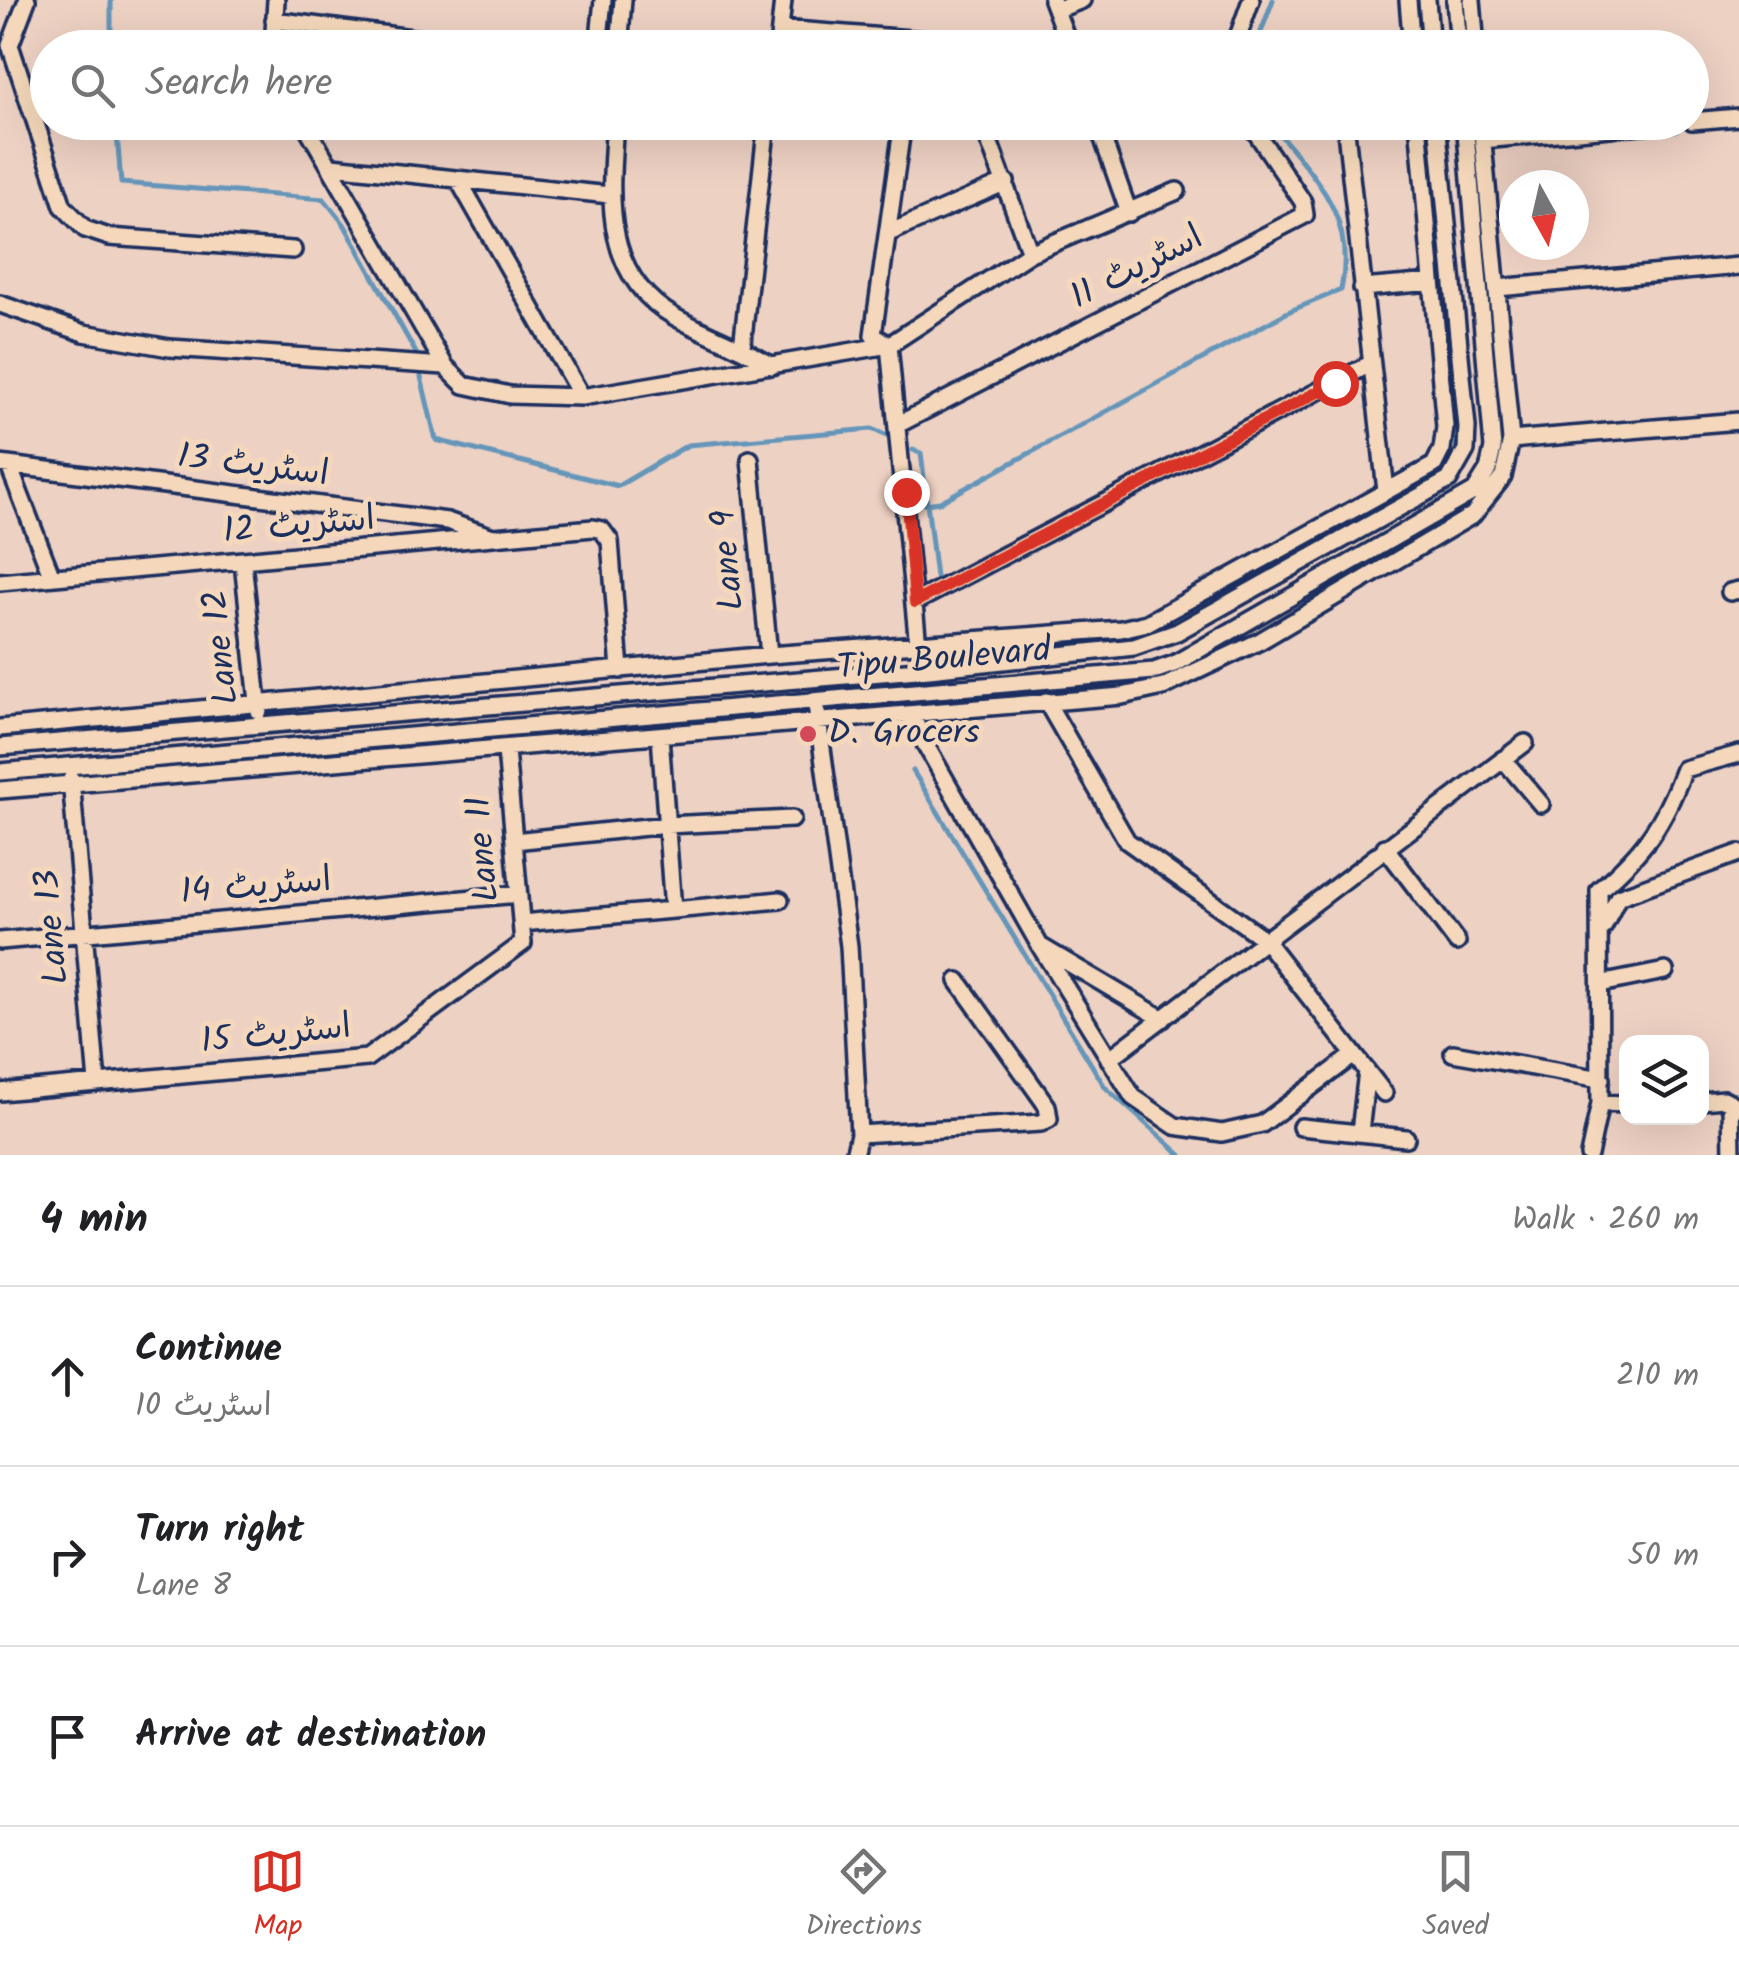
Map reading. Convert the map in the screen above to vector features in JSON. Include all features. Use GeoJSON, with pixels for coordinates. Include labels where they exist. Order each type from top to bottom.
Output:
{"type":"FeatureCollection","features":[{"type":"Feature","properties":{"kind":"street"},"geometry":{"type":"LineString","coordinates":[[27,0],[5,42],[30,113]]}},
{"type":"Feature","properties":{"kind":"street"},"geometry":{"type":"LineString","coordinates":[[274,30],[276,0]]}},
{"type":"Feature","properties":{"kind":"street"},"geometry":{"type":"LineString","coordinates":[[600,30],[604,0]]}},
{"type":"Feature","properties":{"kind":"street"},"geometry":{"type":"LineString","coordinates":[[621,30],[624,0]]}},
{"type":"Feature","properties":{"kind":"street"},"geometry":{"type":"LineString","coordinates":[[783,0],[781,29],[790,30]]}},
{"type":"Feature","properties":{"kind":"street"},"geometry":{"type":"LineString","coordinates":[[1063,30],[1054,5],[1082,0]]}},
{"type":"Feature","properties":{"kind":"street"},"geometry":{"type":"LineString","coordinates":[[1240,30],[1251,0]]}},
{"type":"Feature","properties":{"kind":"street"},"geometry":{"type":"LineString","coordinates":[[1408,0],[1410,30]]}},
{"type":"Feature","properties":{"kind":"street"},"geometry":{"type":"LineString","coordinates":[[1427,0],[1430,30]]}},
{"type":"Feature","properties":{"kind":"street"},"geometry":{"type":"LineString","coordinates":[[1455,0],[1458,30]]}},
{"type":"Feature","properties":{"kind":"street"},"geometry":{"type":"LineString","coordinates":[[1472,0],[1474,30]]}},
{"type":"Feature","properties":{"kind":"street"},"geometry":{"type":"LineString","coordinates":[[1709,119],[1739,116]]}},
{"type":"Feature","properties":{"kind":"street"},"geometry":{"type":"LineString","coordinates":[[40,140],[63,206],[85,229],[110,236],[292,250]]}},
{"type":"Feature","properties":{"kind":"street"},"geometry":{"type":"LineString","coordinates":[[315,140],[445,366],[464,385],[510,394],[582,397],[888,345],[1030,253],[1177,192]]}},
{"type":"Feature","properties":{"kind":"street"},"geometry":{"type":"LineString","coordinates":[[614,140],[610,195],[622,262],[639,293],[676,318],[742,346],[772,366]]}},
{"type":"Feature","properties":{"kind":"street"},"geometry":{"type":"LineString","coordinates":[[742,346],[764,140]]}},
{"type":"Feature","properties":{"kind":"street"},"geometry":{"type":"LineString","coordinates":[[901,140],[891,232],[873,335],[888,345],[899,424],[918,646]]}},
{"type":"Feature","properties":{"kind":"street"},"geometry":{"type":"LineString","coordinates":[[989,140],[1030,253]]}},
{"type":"Feature","properties":{"kind":"street"},"geometry":{"type":"LineString","coordinates":[[1103,140],[1129,213]]}},
{"type":"Feature","properties":{"kind":"street","name":"اسٹریٹ 11"},"geometry":{"type":"LineString","coordinates":[[899,424],[1305,215],[1303,202],[1261,140]]}},
{"type":"Feature","properties":{"kind":"street"},"geometry":{"type":"LineString","coordinates":[[1347,140],[1386,491]]}},
{"type":"Feature","properties":{"kind":"street"},"geometry":{"type":"LineString","coordinates":[[0,728],[769,655],[1067,634],[1147,623],[1434,465],[1442,449],[1445,427],[1420,140]]}},
{"type":"Feature","properties":{"kind":"street","name":"Tipu Boulevard"},"geometry":{"type":"LineString","coordinates":[[0,747],[1069,654],[1134,647],[1177,632],[1449,480],[1466,450],[1467,426],[1438,140]]}},
{"type":"Feature","properties":{"kind":"street","name":"Tipu Boulevard"},"geometry":{"type":"LineString","coordinates":[[0,772],[1154,671],[1174,664],[1475,491],[1488,470],[1493,448],[1482,222],[1468,140]]}},
{"type":"Feature","properties":{"kind":"street"},"geometry":{"type":"LineString","coordinates":[[0,790],[1122,696],[1163,686],[1260,641],[1474,515],[1503,477],[1511,440],[1498,288],[1482,222],[1483,140]]}},
{"type":"Feature","properties":{"kind":"street"},"geometry":{"type":"LineString","coordinates":[[332,166],[610,195]]}},
{"type":"Feature","properties":{"kind":"street"},"geometry":{"type":"LineString","coordinates":[[459,181],[582,397]]}},
{"type":"Feature","properties":{"kind":"street"},"geometry":{"type":"LineString","coordinates":[[891,232],[1006,182]]}},
{"type":"Feature","properties":{"kind":"street"},"geometry":{"type":"LineString","coordinates":[[1498,288],[1739,266]]}},
{"type":"Feature","properties":{"kind":"street"},"geometry":{"type":"LineString","coordinates":[[1362,288],[1432,282]]}},
{"type":"Feature","properties":{"kind":"street"},"geometry":{"type":"LineString","coordinates":[[0,304],[84,333],[170,348],[445,366]]}},
{"type":"Feature","properties":{"kind":"street"},"geometry":{"type":"LineString","coordinates":[[915,602],[1370,364]]}},
{"type":"Feature","properties":{"kind":"street"},"geometry":{"type":"LineString","coordinates":[[1511,440],[1739,421]]}},
{"type":"Feature","properties":{"kind":"street","name":"Lane 9"},"geometry":{"type":"LineString","coordinates":[[750,459],[769,655]]}},
{"type":"Feature","properties":{"kind":"street"},"geometry":{"type":"LineString","coordinates":[[5,465],[52,577]]}},
{"type":"Feature","properties":{"kind":"street","name":"اسٹریٹ 13"},"geometry":{"type":"LineString","coordinates":[[5,465],[447,521],[495,538]]}},
{"type":"Feature","properties":{"kind":"street","name":"اسٹریٹ 12"},"geometry":{"type":"LineString","coordinates":[[0,582],[602,530],[610,541],[620,670]]}},
{"type":"Feature","properties":{"kind":"street","name":"Lane 12"},"geometry":{"type":"LineString","coordinates":[[243,562],[261,725]]}},
{"type":"Feature","properties":{"kind":"street"},"geometry":{"type":"LineString","coordinates":[[1067,634],[1069,678]]}},
{"type":"Feature","properties":{"kind":"street"},"geometry":{"type":"LineString","coordinates":[[1046,701],[1128,841],[1264,939],[1384,1093]]}},
{"type":"Feature","properties":{"kind":"street"},"geometry":{"type":"LineString","coordinates":[[816,702],[849,946],[859,1134],[854,1155]]}},
{"type":"Feature","properties":{"kind":"street"},"geometry":{"type":"LineString","coordinates":[[463,707],[463,731]]}},
{"type":"Feature","properties":{"kind":"street"},"geometry":{"type":"LineString","coordinates":[[912,714],[920,736],[1040,946],[1133,1097],[1175,1126],[1222,1133],[1262,1124],[1354,1054]]}},
{"type":"Feature","properties":{"kind":"street"},"geometry":{"type":"LineString","coordinates":[[660,736],[673,910]]}},
{"type":"Feature","properties":{"kind":"street"},"geometry":{"type":"LineString","coordinates":[[1110,1059],[1525,742]]}},
{"type":"Feature","properties":{"kind":"street","name":"Lane 11"},"geometry":{"type":"LineString","coordinates":[[506,750],[522,942]]}},
{"type":"Feature","properties":{"kind":"street"},"geometry":{"type":"LineString","coordinates":[[1589,1155],[1601,1079],[1599,890],[1638,856],[1666,817],[1684,769],[1739,754]]}},
{"type":"Feature","properties":{"kind":"street"},"geometry":{"type":"LineString","coordinates":[[1504,758],[1541,804]]}},
{"type":"Feature","properties":{"kind":"street","name":"Lane 13"},"geometry":{"type":"LineString","coordinates":[[69,766],[97,1084]]}},
{"type":"Feature","properties":{"kind":"street"},"geometry":{"type":"LineString","coordinates":[[514,842],[666,826],[792,819]]}},
{"type":"Feature","properties":{"kind":"street"},"geometry":{"type":"LineString","coordinates":[[1385,847],[1457,942]]}},
{"type":"Feature","properties":{"kind":"street"},"geometry":{"type":"LineString","coordinates":[[1600,940],[1618,897],[1739,853]]}},
{"type":"Feature","properties":{"kind":"street","name":"اسٹریٹ 14"},"geometry":{"type":"LineString","coordinates":[[0,940],[518,894]]}},
{"type":"Feature","properties":{"kind":"street"},"geometry":{"type":"LineString","coordinates":[[521,923],[780,900]]}},
{"type":"Feature","properties":{"kind":"street","name":"اسٹریٹ 15"},"geometry":{"type":"LineString","coordinates":[[0,1092],[367,1058],[522,942]]}},
{"type":"Feature","properties":{"kind":"street"},"geometry":{"type":"LineString","coordinates":[[1040,946],[1164,1019]]}},
{"type":"Feature","properties":{"kind":"street"},"geometry":{"type":"LineString","coordinates":[[1600,984],[1666,971]]}},
{"type":"Feature","properties":{"kind":"street"},"geometry":{"type":"LineString","coordinates":[[859,1134],[1041,1123],[1049,1119],[1047,1106],[958,981]]}},
{"type":"Feature","properties":{"kind":"street"},"geometry":{"type":"LineString","coordinates":[[1453,1053],[1601,1079]]}},
{"type":"Feature","properties":{"kind":"street"},"geometry":{"type":"LineString","coordinates":[[1360,1132],[1367,1071]]}},
{"type":"Feature","properties":{"kind":"street"},"geometry":{"type":"LineString","coordinates":[[1709,1100],[1724,1099],[1735,1106],[1732,1155]]}},
{"type":"Feature","properties":{"kind":"street"},"geometry":{"type":"LineString","coordinates":[[1600,1103],[1619,1104]]}},
{"type":"Feature","properties":{"kind":"street"},"geometry":{"type":"LineString","coordinates":[[1301,1127],[1406,1138]]}},
{"type":"Feature","properties":{"kind":"waterway"},"geometry":{"type":"LineString","coordinates":[[111,0],[111,30]]}},
{"type":"Feature","properties":{"kind":"waterway"},"geometry":{"type":"LineString","coordinates":[[1262,30],[1273,0]]}},
{"type":"Feature","properties":{"kind":"waterway"},"geometry":{"type":"LineString","coordinates":[[1417,0],[1420,30]]}},
{"type":"Feature","properties":{"kind":"waterway"},"geometry":{"type":"LineString","coordinates":[[117,140],[121,183],[324,199],[344,224],[416,353]]}},
{"type":"Feature","properties":{"kind":"waterway"},"geometry":{"type":"LineString","coordinates":[[925,504],[940,502],[1290,311],[1341,290],[1343,240],[1337,218],[1316,180],[1284,140]]}},
{"type":"Feature","properties":{"kind":"waterway"},"geometry":{"type":"LineString","coordinates":[[1431,140],[1457,453]]}},
{"type":"Feature","properties":{"kind":"waterway"},"geometry":{"type":"LineString","coordinates":[[421,377],[436,440],[618,486],[688,445],[872,429],[889,437]]}},
{"type":"Feature","properties":{"kind":"waterway"},"geometry":{"type":"LineString","coordinates":[[913,450],[921,453],[936,577]]}},
{"type":"Feature","properties":{"kind":"waterway"},"geometry":{"type":"LineString","coordinates":[[1080,644],[1146,635],[1452,462]]}},
{"type":"Feature","properties":{"kind":"waterway"},"geometry":{"type":"LineString","coordinates":[[913,771],[1105,1087],[1181,1155]]}},
{"type":"Feature","properties":{"kind":"place","name":"D. Grocers"},"geometry":{"type":"Point","coordinates":[808,734]}},
{"type":"Feature","properties":{"kind":"route"},"geometry":{"type":"LineString","coordinates":[[906,492],[915,602],[1335,383]]}}]}
